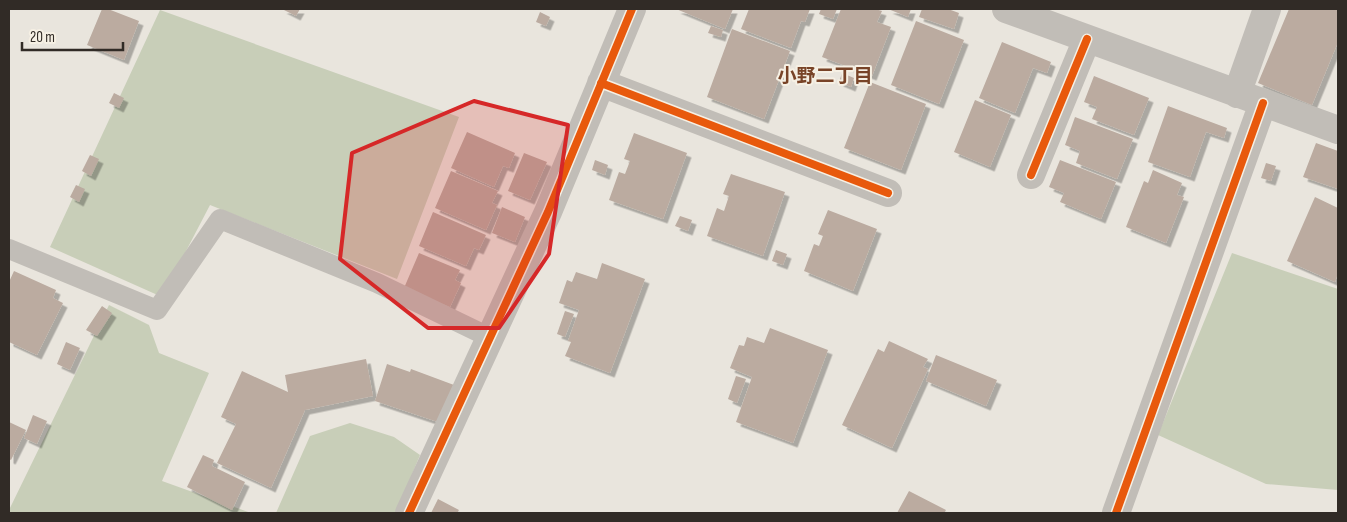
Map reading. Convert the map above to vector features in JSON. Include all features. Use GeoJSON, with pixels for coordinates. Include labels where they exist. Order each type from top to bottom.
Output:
{"type":"FeatureCollection","features":[{"type":"Feature","properties":{"kind":"street"},"geometry":{"type":"LineString","coordinates":[[409,513],[548,212],[632,9]]}},
{"type":"Feature","properties":{"kind":"street"},"geometry":{"type":"LineString","coordinates":[[1006,9],[1338,130]]}},
{"type":"Feature","properties":{"kind":"street"},"geometry":{"type":"LineString","coordinates":[[1237,94],[1267,9]]}},
{"type":"Feature","properties":{"kind":"street"},"geometry":{"type":"LineString","coordinates":[[1031,175],[1087,39]]}},
{"type":"Feature","properties":{"kind":"street"},"geometry":{"type":"LineString","coordinates":[[601,84],[888,193]]}},
{"type":"Feature","properties":{"kind":"street"},"geometry":{"type":"LineString","coordinates":[[1116,513],[1264,103]]}},
{"type":"Feature","properties":{"kind":"lane"},"geometry":{"type":"LineString","coordinates":[[9,249],[157,310],[220,219],[377,283],[491,338]]}},
{"type":"Feature","properties":{"kind":"highlighted area"},"geometry":{"type":"Polygon","coordinates":[[[474,101],[568,125],[549,254],[499,328],[428,328],[340,259],[352,153],[474,101]]]}},
{"type":"Feature","properties":{"kind":"green space"},"geometry":{"type":"Polygon","coordinates":[[[160,10],[459,117],[397,279],[210,205],[162,297],[50,247],[160,10]]]}},
{"type":"Feature","properties":{"kind":"green space"},"geometry":{"type":"Polygon","coordinates":[[[1232,253],[1338,289],[1338,490],[1266,484],[1158,435],[1232,253]]]}},
{"type":"Feature","properties":{"kind":"green space"},"geometry":{"type":"Polygon","coordinates":[[[109,305],[149,325],[159,353],[209,373],[162,481],[251,513],[9,513],[109,305]]]}},
{"type":"Feature","properties":{"kind":"green space"},"geometry":{"type":"Polygon","coordinates":[[[350,423],[394,437],[420,455],[396,513],[276,513],[310,436],[350,423]]]}},
{"type":"Feature","properties":{"kind":"building"},"geometry":{"type":"Polygon","coordinates":[[[102,9],[108,9],[139,21],[124,60],[87,45],[102,9]]]}},
{"type":"Feature","properties":{"kind":"building"},"geometry":{"type":"Polygon","coordinates":[[[282,9],[300,9],[296,16],[282,9]]]}},
{"type":"Feature","properties":{"kind":"building"},"geometry":{"type":"Polygon","coordinates":[[[676,9],[733,9],[725,29],[676,9]]]}},
{"type":"Feature","properties":{"kind":"building"},"geometry":{"type":"Polygon","coordinates":[[[749,9],[810,9],[805,22],[801,21],[791,48],[741,29],[749,9]]]}},
{"type":"Feature","properties":{"kind":"building"},"geometry":{"type":"Polygon","coordinates":[[[821,9],[837,9],[833,19],[819,14],[821,9]]]}},
{"type":"Feature","properties":{"kind":"building"},"geometry":{"type":"Polygon","coordinates":[[[841,9],[875,9],[882,11],[877,22],[891,27],[872,76],[822,57],[841,9]]]}},
{"type":"Feature","properties":{"kind":"building"},"geometry":{"type":"Polygon","coordinates":[[[888,9],[911,9],[908,17],[888,9]]]}},
{"type":"Feature","properties":{"kind":"building"},"geometry":{"type":"Polygon","coordinates":[[[922,9],[948,9],[959,13],[954,29],[919,17],[922,9]]]}},
{"type":"Feature","properties":{"kind":"building"},"geometry":{"type":"Polygon","coordinates":[[[1289,9],[1338,9],[1338,42],[1312,105],[1258,83],[1289,9]]]}},
{"type":"Feature","properties":{"kind":"building"},"geometry":{"type":"Polygon","coordinates":[[[540,12],[550,17],[546,26],[536,22],[540,12]]]}},
{"type":"Feature","properties":{"kind":"building"},"geometry":{"type":"Polygon","coordinates":[[[916,21],[964,40],[939,104],[891,85],[916,21]]]}},
{"type":"Feature","properties":{"kind":"building"},"geometry":{"type":"Polygon","coordinates":[[[711,26],[723,30],[721,37],[708,33],[711,26]]]}},
{"type":"Feature","properties":{"kind":"building"},"geometry":{"type":"Polygon","coordinates":[[[732,29],[790,51],[764,119],[707,97],[732,29]]]}},
{"type":"Feature","properties":{"kind":"building"},"geometry":{"type":"Polygon","coordinates":[[[1002,42],[1051,62],[1047,73],[1033,68],[1015,113],[979,98],[1002,42]]]}},
{"type":"Feature","properties":{"kind":"building"},"geometry":{"type":"Polygon","coordinates":[[[842,73],[854,78],[851,87],[839,82],[842,73]]]}},
{"type":"Feature","properties":{"kind":"building"},"geometry":{"type":"Polygon","coordinates":[[[1094,76],[1149,98],[1134,135],[1092,119],[1097,107],[1084,102],[1094,76]]]}},
{"type":"Feature","properties":{"kind":"building"},"geometry":{"type":"Polygon","coordinates":[[[870,82],[926,104],[901,170],[844,148],[870,82]]]}},
{"type":"Feature","properties":{"kind":"building"},"geometry":{"type":"Polygon","coordinates":[[[114,93],[124,98],[119,108],[109,103],[114,93]]]}},
{"type":"Feature","properties":{"kind":"building"},"geometry":{"type":"Polygon","coordinates":[[[975,100],[1011,115],[990,167],[954,152],[975,100]]]}},
{"type":"Feature","properties":{"kind":"building"},"geometry":{"type":"Polygon","coordinates":[[[1168,106],[1227,128],[1224,138],[1206,132],[1190,177],[1148,162],[1168,106]]]}},
{"type":"Feature","properties":{"kind":"building"},"geometry":{"type":"Polygon","coordinates":[[[1075,117],[1133,139],[1117,179],[1076,163],[1080,151],[1065,145],[1075,117]]]}},
{"type":"Feature","properties":{"kind":"building"},"geometry":{"type":"Polygon","coordinates":[[[467,132],[515,153],[509,168],[503,166],[494,187],[451,168],[467,132]]]}},
{"type":"Feature","properties":{"kind":"building"},"geometry":{"type":"Polygon","coordinates":[[[634,133],[687,153],[663,219],[609,200],[619,172],[625,174],[630,161],[624,159],[634,133]]]}},
{"type":"Feature","properties":{"kind":"building"},"geometry":{"type":"Polygon","coordinates":[[[1316,143],[1338,151],[1338,189],[1303,177],[1316,143]]]}},
{"type":"Feature","properties":{"kind":"building"},"geometry":{"type":"Polygon","coordinates":[[[524,153],[547,162],[530,200],[508,191],[524,153]]]}},
{"type":"Feature","properties":{"kind":"building"},"geometry":{"type":"Polygon","coordinates":[[[90,155],[99,159],[91,176],[82,171],[90,155]]]}},
{"type":"Feature","properties":{"kind":"building"},"geometry":{"type":"Polygon","coordinates":[[[595,160],[608,165],[605,175],[592,170],[595,160]]]}},
{"type":"Feature","properties":{"kind":"building"},"geometry":{"type":"Polygon","coordinates":[[[1060,160],[1116,182],[1101,219],[1060,202],[1064,193],[1049,187],[1060,160]]]}},
{"type":"Feature","properties":{"kind":"building"},"geometry":{"type":"Polygon","coordinates":[[[1266,163],[1276,166],[1271,181],[1261,178],[1266,163]]]}},
{"type":"Feature","properties":{"kind":"building"},"geometry":{"type":"Polygon","coordinates":[[[1153,170],[1182,183],[1177,195],[1184,197],[1166,243],[1126,227],[1144,181],[1148,183],[1153,170]]]}},
{"type":"Feature","properties":{"kind":"building"},"geometry":{"type":"Polygon","coordinates":[[[451,171],[498,191],[492,203],[497,205],[486,230],[435,208],[451,171]]]}},
{"type":"Feature","properties":{"kind":"building"},"geometry":{"type":"Polygon","coordinates":[[[731,174],[785,192],[763,256],[707,236],[717,208],[724,211],[729,196],[723,194],[731,174]]]}},
{"type":"Feature","properties":{"kind":"building"},"geometry":{"type":"Polygon","coordinates":[[[76,185],[85,189],[79,202],[70,197],[76,185]]]}},
{"type":"Feature","properties":{"kind":"building"},"geometry":{"type":"Polygon","coordinates":[[[1315,197],[1338,208],[1338,273],[1335,282],[1287,261],[1315,197]]]}},
{"type":"Feature","properties":{"kind":"building"},"geometry":{"type":"Polygon","coordinates":[[[502,207],[525,217],[515,242],[492,233],[502,207]]]}},
{"type":"Feature","properties":{"kind":"building"},"geometry":{"type":"Polygon","coordinates":[[[828,210],[877,229],[853,291],[804,271],[814,244],[819,246],[823,236],[818,234],[828,210]]]}},
{"type":"Feature","properties":{"kind":"building"},"geometry":{"type":"Polygon","coordinates":[[[433,212],[486,235],[479,250],[474,248],[466,266],[419,246],[433,212]]]}},
{"type":"Feature","properties":{"kind":"building"},"geometry":{"type":"Polygon","coordinates":[[[680,216],[692,220],[688,231],[675,226],[680,216]]]}},
{"type":"Feature","properties":{"kind":"building"},"geometry":{"type":"Polygon","coordinates":[[[776,250],[787,254],[783,265],[772,261],[776,250]]]}},
{"type":"Feature","properties":{"kind":"building"},"geometry":{"type":"Polygon","coordinates":[[[419,253],[460,270],[455,280],[461,283],[450,307],[404,288],[419,253]]]}},
{"type":"Feature","properties":{"kind":"building"},"geometry":{"type":"Polygon","coordinates":[[[602,263],[645,279],[610,373],[565,356],[571,342],[568,341],[579,310],[559,303],[567,280],[572,282],[576,272],[597,279],[602,263]]]}},
{"type":"Feature","properties":{"kind":"building"},"geometry":{"type":"Polygon","coordinates":[[[14,271],[56,290],[53,298],[63,303],[37,355],[9,342],[9,282],[14,271]]]}},
{"type":"Feature","properties":{"kind":"building"},"geometry":{"type":"Polygon","coordinates":[[[102,306],[112,313],[97,336],[86,330],[102,306]]]}},
{"type":"Feature","properties":{"kind":"building"},"geometry":{"type":"Polygon","coordinates":[[[565,311],[574,314],[565,337],[557,334],[565,311]]]}},
{"type":"Feature","properties":{"kind":"building"},"geometry":{"type":"Polygon","coordinates":[[[770,328],[828,350],[793,443],[736,422],[752,377],[730,368],[739,345],[744,346],[747,337],[764,343],[770,328]]]}},
{"type":"Feature","properties":{"kind":"building"},"geometry":{"type":"Polygon","coordinates":[[[889,341],[928,359],[923,367],[928,369],[892,448],[842,425],[878,349],[884,352],[889,341]]]}},
{"type":"Feature","properties":{"kind":"building"},"geometry":{"type":"Polygon","coordinates":[[[66,342],[80,348],[70,370],[57,364],[66,342]]]}},
{"type":"Feature","properties":{"kind":"building"},"geometry":{"type":"Polygon","coordinates":[[[936,355],[997,380],[986,406],[926,381],[936,355]]]}},
{"type":"Feature","properties":{"kind":"building"},"geometry":{"type":"Polygon","coordinates":[[[366,359],[373,396],[305,410],[271,488],[217,463],[236,424],[221,417],[242,371],[288,392],[285,375],[366,359]]]}},
{"type":"Feature","properties":{"kind":"building"},"geometry":{"type":"Polygon","coordinates":[[[387,364],[410,372],[411,369],[454,385],[438,422],[375,401],[387,364]]]}},
{"type":"Feature","properties":{"kind":"building"},"geometry":{"type":"Polygon","coordinates":[[[736,376],[746,379],[737,403],[728,399],[736,376]]]}},
{"type":"Feature","properties":{"kind":"building"},"geometry":{"type":"Polygon","coordinates":[[[33,415],[47,421],[37,444],[24,438],[33,415]]]}},
{"type":"Feature","properties":{"kind":"building"},"geometry":{"type":"Polygon","coordinates":[[[9,422],[26,430],[11,460],[9,459],[9,422]]]}},
{"type":"Feature","properties":{"kind":"building"},"geometry":{"type":"Polygon","coordinates":[[[203,455],[214,460],[212,466],[245,482],[232,510],[187,487],[203,455]]]}},
{"type":"Feature","properties":{"kind":"building"},"geometry":{"type":"Polygon","coordinates":[[[909,491],[946,510],[944,513],[897,513],[909,491]]]}},
{"type":"Feature","properties":{"kind":"building"},"geometry":{"type":"Polygon","coordinates":[[[438,499],[459,510],[457,513],[431,513],[438,499]]]}},
{"type":"Feature","properties":{"kind":"cycle path"},"geometry":{"type":"LineString","coordinates":[[409,513],[548,212],[632,9]]}},
{"type":"Feature","properties":{"kind":"cycle path"},"geometry":{"type":"LineString","coordinates":[[1031,175],[1087,39]]}},
{"type":"Feature","properties":{"kind":"cycle path"},"geometry":{"type":"LineString","coordinates":[[601,83],[888,193]]}},
{"type":"Feature","properties":{"kind":"cycle path"},"geometry":{"type":"LineString","coordinates":[[1116,513],[1263,103]]}},
{"type":"Feature","properties":{"kind":"district","name":"小野二丁目"},"geometry":{"type":"Point","coordinates":[825,75]}}]}
